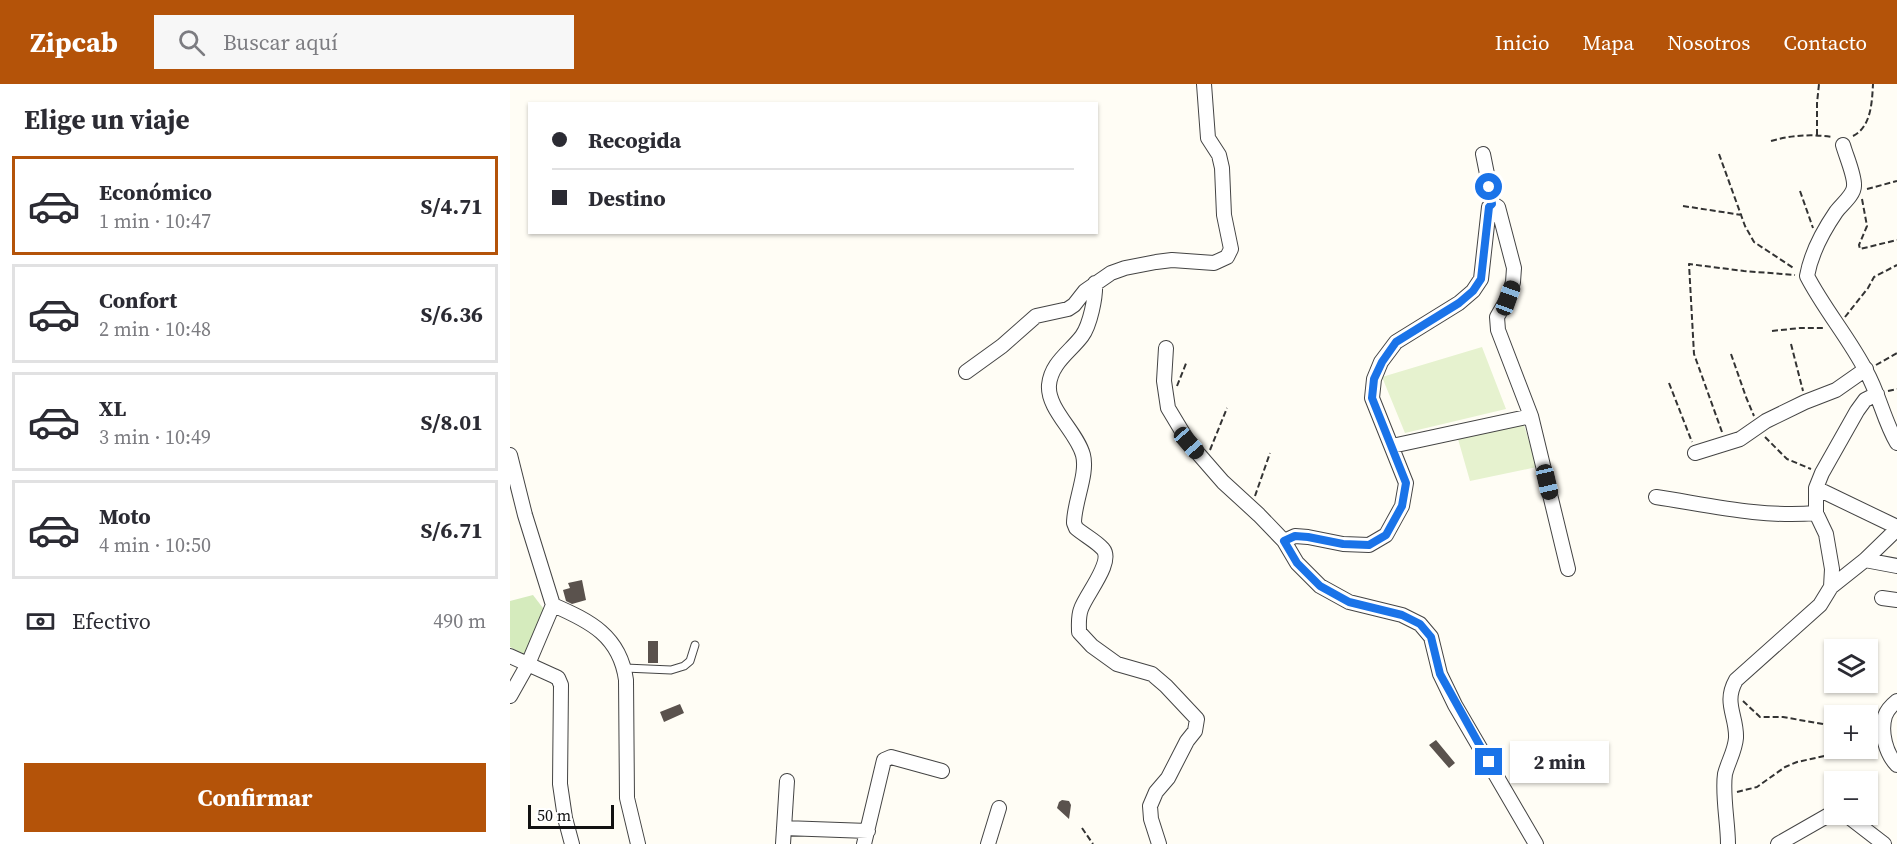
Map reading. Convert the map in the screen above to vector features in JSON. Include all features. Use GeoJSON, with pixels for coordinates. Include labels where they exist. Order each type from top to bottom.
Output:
{"type":"FeatureCollection","features":[{"type":"Feature","properties":{"kind":"street"},"geometry":{"type":"LineString","coordinates":[[966,372],[1002,346],[1036,316],[1068,309],[1085,291],[1111,273],[1125,268],[1172,260],[1214,263],[1224,259],[1230,253],[1230,241],[1224,215],[1222,168],[1219,155],[1208,138],[1204,84]]}},
{"type":"Feature","properties":{"kind":"street"},"geometry":{"type":"LineString","coordinates":[[1842,141],[1855,185],[1852,193],[1835,213],[1809,262],[1807,276],[1866,369],[1878,394],[1889,430],[1897,443]]}},
{"type":"Feature","properties":{"kind":"street"},"geometry":{"type":"LineString","coordinates":[[1284,541],[1295,536],[1343,544],[1369,545],[1386,535],[1402,506],[1406,483],[1372,398],[1374,379],[1382,362],[1396,342],[1459,303],[1473,291],[1481,279],[1489,207],[1492,204],[1483,154]]}},
{"type":"Feature","properties":{"kind":"street"},"geometry":{"type":"LineString","coordinates":[[1492,204],[1498,207],[1514,268],[1514,282],[1497,317],[1498,330],[1531,416],[1568,569]]}},
{"type":"Feature","properties":{"kind":"street"},"geometry":{"type":"LineString","coordinates":[[1095,283],[1096,292],[1084,333],[1061,357],[1051,377],[1050,394],[1082,452],[1083,470],[1074,523],[1076,528],[1103,549],[1106,560],[1080,611],[1079,632],[1117,664],[1152,674],[1197,719],[1195,731],[1149,806],[1159,844]]}},
{"type":"Feature","properties":{"kind":"street"},"geometry":{"type":"LineString","coordinates":[[1166,348],[1164,381],[1168,408],[1189,443],[1223,482],[1284,541],[1297,563],[1320,586],[1349,602],[1402,615],[1420,624],[1431,637],[1440,674],[1455,705],[1536,844]]}},
{"type":"Feature","properties":{"kind":"street"},"geometry":{"type":"LineString","coordinates":[[1695,453],[1740,439],[1759,426],[1805,402],[1836,390],[1866,369]]}},
{"type":"Feature","properties":{"kind":"street"},"geometry":{"type":"LineString","coordinates":[[1831,587],[1832,568],[1826,534],[1816,513],[1816,488],[1857,411],[1865,400],[1878,394]]}},
{"type":"Feature","properties":{"kind":"street"},"geometry":{"type":"LineString","coordinates":[[1392,446],[1531,416]]}},
{"type":"Feature","properties":{"kind":"street"},"geometry":{"type":"LineString","coordinates":[[510,455],[525,515],[553,605],[528,664],[510,696]]}},
{"type":"Feature","properties":{"kind":"street"},"geometry":{"type":"LineString","coordinates":[[1728,844],[1725,774],[1736,741],[1736,727],[1729,696],[1736,680],[1820,605],[1831,587],[1865,560],[1897,528],[1816,488]]}},
{"type":"Feature","properties":{"kind":"street"},"geometry":{"type":"LineString","coordinates":[[1656,497],[1754,512],[1816,513]]}},
{"type":"Feature","properties":{"kind":"street"},"geometry":{"type":"LineString","coordinates":[[1865,560],[1897,566]]}},
{"type":"Feature","properties":{"kind":"street"},"geometry":{"type":"LineString","coordinates":[[1882,598],[1897,600]]}},
{"type":"Feature","properties":{"kind":"street"},"geometry":{"type":"LineString","coordinates":[[553,605],[583,618],[606,635],[618,651],[625,668],[627,798],[638,844]]}},
{"type":"Feature","properties":{"kind":"street"},"geometry":{"type":"LineString","coordinates":[[510,656],[558,678],[561,685],[560,783],[565,818],[572,844]]}},
{"type":"Feature","properties":{"kind":"street"},"geometry":{"type":"LineString","coordinates":[[1897,701],[1884,717],[1888,757],[1897,765]]}},
{"type":"Feature","properties":{"kind":"street"},"geometry":{"type":"LineString","coordinates":[[784,828],[866,838],[884,760],[891,757],[942,771]]}},
{"type":"Feature","properties":{"kind":"street"},"geometry":{"type":"LineString","coordinates":[[783,844],[787,781]]}},
{"type":"Feature","properties":{"kind":"street"},"geometry":{"type":"LineString","coordinates":[[988,844],[999,808]]}},
{"type":"Feature","properties":{"kind":"street"},"geometry":{"type":"LineString","coordinates":[[1778,844],[1824,818]]}},
{"type":"Feature","properties":{"kind":"street"},"geometry":{"type":"LineString","coordinates":[[1859,825],[1884,844]]}},
{"type":"Feature","properties":{"kind":"lane"},"geometry":{"type":"LineString","coordinates":[[625,668],[677,669],[690,661],[696,645]]}},
{"type":"Feature","properties":{"kind":"path"},"geometry":{"type":"LineString","coordinates":[[1817,135],[1819,84]]}},
{"type":"Feature","properties":{"kind":"path"},"geometry":{"type":"LineString","coordinates":[[1772,141],[1785,137],[1817,135],[1842,141],[1856,135],[1864,129],[1872,106],[1873,84]]}},
{"type":"Feature","properties":{"kind":"path"},"geometry":{"type":"LineString","coordinates":[[1719,154],[1745,226],[1754,242],[1807,276]]}},
{"type":"Feature","properties":{"kind":"path"},"geometry":{"type":"LineString","coordinates":[[1897,181],[1860,191],[1866,211],[1867,226],[1859,245],[1860,249],[1897,240]]}},
{"type":"Feature","properties":{"kind":"path"},"geometry":{"type":"LineString","coordinates":[[1800,191],[1818,246]]}},
{"type":"Feature","properties":{"kind":"path"},"geometry":{"type":"LineString","coordinates":[[1683,206],[1742,215]]}},
{"type":"Feature","properties":{"kind":"path"},"geometry":{"type":"LineString","coordinates":[[1727,444],[1694,354],[1689,264],[1807,276]]}},
{"type":"Feature","properties":{"kind":"path"},"geometry":{"type":"LineString","coordinates":[[1772,331],[1838,327],[1874,278],[1897,265]]}},
{"type":"Feature","properties":{"kind":"path"},"geometry":{"type":"LineString","coordinates":[[1791,344],[1805,402]]}},
{"type":"Feature","properties":{"kind":"path"},"geometry":{"type":"LineString","coordinates":[[1866,369],[1897,353]]}},
{"type":"Feature","properties":{"kind":"path"},"geometry":{"type":"LineString","coordinates":[[1731,354],[1746,397],[1764,437],[1787,459],[1822,473]]}},
{"type":"Feature","properties":{"kind":"path"},"geometry":{"type":"LineString","coordinates":[[1669,383],[1695,453]]}},
{"type":"Feature","properties":{"kind":"path"},"geometry":{"type":"LineString","coordinates":[[1205,462],[1227,408]]}},
{"type":"Feature","properties":{"kind":"path"},"geometry":{"type":"LineString","coordinates":[[1251,508],[1270,453]]}},
{"type":"Feature","properties":{"kind":"path"},"geometry":{"type":"LineString","coordinates":[[1729,696],[1739,698],[1760,717],[1783,717],[1824,724]]}},
{"type":"Feature","properties":{"kind":"path"},"geometry":{"type":"LineString","coordinates":[[1725,794],[1757,787],[1785,767],[1824,756]]}},
{"type":"Feature","properties":{"kind":"path"},"geometry":{"type":"LineString","coordinates":[[1082,828],[1093,844]]}},
{"type":"Feature","properties":{"kind":"green space"},"geometry":{"type":"Polygon","coordinates":[[[1482,347],[1506,409],[1405,433],[1382,377],[1482,347]]]}},
{"type":"Feature","properties":{"kind":"green space"},"geometry":{"type":"Polygon","coordinates":[[[1524,425],[1537,467],[1470,481],[1458,439],[1524,425]]]}},
{"type":"Feature","properties":{"kind":"green space"},"geometry":{"type":"Polygon","coordinates":[[[533,595],[546,612],[526,655],[510,647],[510,601],[533,595]]]}},
{"type":"Feature","properties":{"kind":"building"},"geometry":{"type":"Polygon","coordinates":[[[582,580],[586,600],[572,604],[566,601],[563,590],[570,588],[568,583],[582,580]]]}},
{"type":"Feature","properties":{"kind":"building"},"geometry":{"type":"Polygon","coordinates":[[[648,641],[658,641],[658,663],[648,663],[648,641]]]}},
{"type":"Feature","properties":{"kind":"building"},"geometry":{"type":"Polygon","coordinates":[[[680,704],[684,713],[664,722],[660,712],[680,704]]]}},
{"type":"Feature","properties":{"kind":"building"},"geometry":{"type":"Polygon","coordinates":[[[1436,740],[1455,763],[1449,768],[1429,745],[1436,740]]]}},
{"type":"Feature","properties":{"kind":"building"},"geometry":{"type":"Polygon","coordinates":[[[1062,800],[1069,801],[1071,805],[1069,819],[1057,808],[1062,800]]]}},
{"type":"Feature","properties":{"kind":"route"},"geometry":{"type":"LineString","coordinates":[[1489,187],[1492,204],[1489,207],[1481,279],[1473,291],[1459,303],[1396,342],[1382,362],[1374,379],[1372,398],[1406,483],[1402,506],[1386,535],[1369,545],[1343,544],[1295,536],[1284,541],[1297,563],[1320,586],[1349,602],[1402,615],[1420,624],[1431,637],[1440,674],[1455,705],[1489,762]]}}]}
